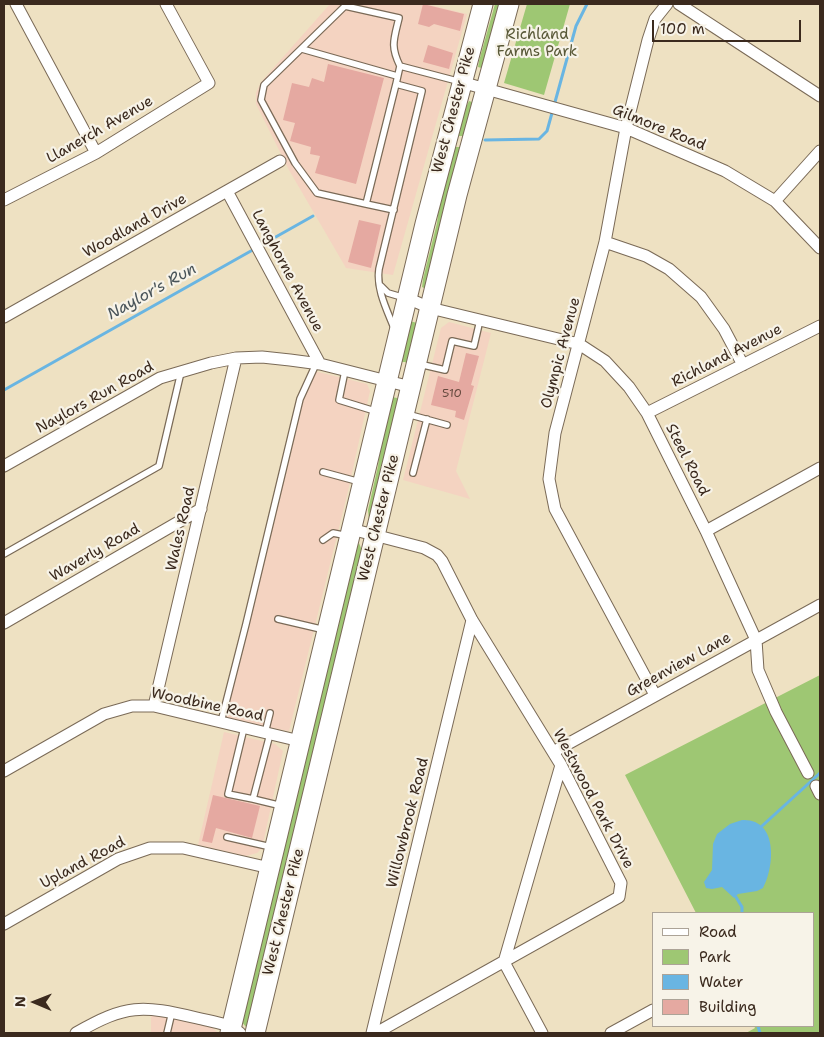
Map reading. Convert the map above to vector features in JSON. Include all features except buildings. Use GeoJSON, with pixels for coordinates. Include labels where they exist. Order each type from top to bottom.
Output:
{"type":"FeatureCollection","features":[{"type":"Feature","properties":{"kind":"highway","name":"West Chester Pike"},"geometry":{"type":"LineString","coordinates":[[234,1031],[274,848],[362,482],[461,82],[483,4]]}},
{"type":"Feature","properties":{"kind":"highway","name":"West Chester Pike"},"geometry":{"type":"LineString","coordinates":[[255,1033],[430,308],[485,88],[509,4]]}},
{"type":"Feature","properties":{"kind":"street"},"geometry":{"type":"LineString","coordinates":[[16,4],[96,153]]}},
{"type":"Feature","properties":{"kind":"street"},"geometry":{"type":"LineString","coordinates":[[168,8],[180,4]]}},
{"type":"Feature","properties":{"kind":"street","name":"Olympic Avenue"},"geometry":{"type":"LineString","coordinates":[[655,695],[555,510],[549,479],[555,434],[605,242],[626,128],[655,19],[667,4]]}},
{"type":"Feature","properties":{"kind":"street"},"geometry":{"type":"LineString","coordinates":[[678,4],[820,96]]}},
{"type":"Feature","properties":{"kind":"street","name":"Llanerch Avenue"},"geometry":{"type":"LineString","coordinates":[[4,200],[96,153],[210,83],[168,8]]}},
{"type":"Feature","properties":{"kind":"street","name":"Gilmore Road"},"geometry":{"type":"LineString","coordinates":[[461,82],[626,128],[724,171],[775,202],[820,248]]}},
{"type":"Feature","properties":{"kind":"street"},"geometry":{"type":"LineString","coordinates":[[775,202],[820,151]]}},
{"type":"Feature","properties":{"kind":"street","name":"Woodland Drive"},"geometry":{"type":"LineString","coordinates":[[4,317],[280,161]]}},
{"type":"Feature","properties":{"kind":"street","name":"Langhorne Avenue"},"geometry":{"type":"LineString","coordinates":[[227,191],[318,364]]}},
{"type":"Feature","properties":{"kind":"street"},"geometry":{"type":"LineString","coordinates":[[605,242],[646,256],[669,269],[701,297],[724,329],[743,365]]}},
{"type":"Feature","properties":{"kind":"street","name":"Steel Road"},"geometry":{"type":"LineString","coordinates":[[407,298],[430,308],[579,344],[605,362],[629,387],[647,413],[706,531],[756,640],[758,670],[776,712],[808,773]]}},
{"type":"Feature","properties":{"kind":"street","name":"Richland Avenue"},"geometry":{"type":"LineString","coordinates":[[647,413],[820,326]]}},
{"type":"Feature","properties":{"kind":"street","name":"Naylors Run Road"},"geometry":{"type":"LineString","coordinates":[[4,466],[160,378],[182,370],[236,358],[262,357],[318,364],[411,387]]}},
{"type":"Feature","properties":{"kind":"street","name":"Wales Road"},"geometry":{"type":"LineString","coordinates":[[154,706],[236,358]]}},
{"type":"Feature","properties":{"kind":"street"},"geometry":{"type":"LineString","coordinates":[[706,531],[820,468]]}},
{"type":"Feature","properties":{"kind":"street","name":"Waverly Road"},"geometry":{"type":"LineString","coordinates":[[4,623],[201,509]]}},
{"type":"Feature","properties":{"kind":"street","name":"Westwood Park Drive"},"geometry":{"type":"LineString","coordinates":[[350,533],[375,535],[424,548],[437,555],[442,561],[472,620],[561,765],[621,883],[619,898],[376,1033]]}},
{"type":"Feature","properties":{"kind":"street","name":"Greenview Lane"},"geometry":{"type":"LineString","coordinates":[[552,752],[820,605]]}},
{"type":"Feature","properties":{"kind":"street","name":"Willowbrook Road"},"geometry":{"type":"LineString","coordinates":[[372,1033],[472,620]]}},
{"type":"Feature","properties":{"kind":"street","name":"Woodbine Road"},"geometry":{"type":"LineString","coordinates":[[4,771],[104,714],[132,706],[154,706],[300,741]]}},
{"type":"Feature","properties":{"kind":"street"},"geometry":{"type":"LineString","coordinates":[[542,1033],[504,962],[561,765]]}},
{"type":"Feature","properties":{"kind":"street","name":"Upland Road"},"geometry":{"type":"LineString","coordinates":[[4,924],[118,859],[150,848],[183,848],[270,868]]}},
{"type":"Feature","properties":{"kind":"street"},"geometry":{"type":"LineString","coordinates":[[76,1033],[102,1018],[123,1011],[148,1009],[172,1012],[234,1031]]}},
{"type":"Feature","properties":{"kind":"street"},"geometry":{"type":"LineString","coordinates":[[611,1033],[652,1011]]}},
{"type":"Feature","properties":{"kind":"lane"},"geometry":{"type":"LineString","coordinates":[[366,204],[400,66],[394,54],[393,43],[399,18],[345,6],[264,85],[261,100],[295,163],[317,193],[366,204],[394,210]]}},
{"type":"Feature","properties":{"kind":"lane"},"geometry":{"type":"LineString","coordinates":[[302,49],[397,76]]}},
{"type":"Feature","properties":{"kind":"lane"},"geometry":{"type":"LineString","coordinates":[[400,66],[461,82]]}},
{"type":"Feature","properties":{"kind":"lane"},"geometry":{"type":"LineString","coordinates":[[396,84],[422,91],[380,269],[383,301],[398,337]]}},
{"type":"Feature","properties":{"kind":"lane"},"geometry":{"type":"LineString","coordinates":[[381,286],[388,293],[407,298]]}},
{"type":"Feature","properties":{"kind":"lane"},"geometry":{"type":"LineString","coordinates":[[417,364],[445,370],[452,341],[474,346],[480,320]]}},
{"type":"Feature","properties":{"kind":"lane"},"geometry":{"type":"LineString","coordinates":[[221,722],[300,399],[318,364]]}},
{"type":"Feature","properties":{"kind":"lane"},"geometry":{"type":"LineString","coordinates":[[4,554],[159,466],[182,370]]}},
{"type":"Feature","properties":{"kind":"lane"},"geometry":{"type":"LineString","coordinates":[[345,371],[339,400],[379,412]]}},
{"type":"Feature","properties":{"kind":"lane"},"geometry":{"type":"LineString","coordinates":[[405,414],[447,425]]}},
{"type":"Feature","properties":{"kind":"lane"},"geometry":{"type":"LineString","coordinates":[[413,473],[427,420]]}},
{"type":"Feature","properties":{"kind":"lane"},"geometry":{"type":"LineString","coordinates":[[323,472],[362,482]]}},
{"type":"Feature","properties":{"kind":"lane"},"geometry":{"type":"LineString","coordinates":[[323,540],[333,533],[350,533]]}},
{"type":"Feature","properties":{"kind":"lane"},"geometry":{"type":"LineString","coordinates":[[278,619],[327,631]]}},
{"type":"Feature","properties":{"kind":"lane"},"geometry":{"type":"LineString","coordinates":[[253,799],[268,733],[270,713]]}},
{"type":"Feature","properties":{"kind":"lane"},"geometry":{"type":"LineString","coordinates":[[244,728],[228,794],[284,807]]}},
{"type":"Feature","properties":{"kind":"lane"},"geometry":{"type":"LineString","coordinates":[[227,837],[274,848]]}},
{"type":"Feature","properties":{"kind":"lane"},"geometry":{"type":"LineString","coordinates":[[167,1033],[172,1012]]}},
{"type":"Feature","properties":{"kind":"shaded area"},"geometry":{"type":"Polygon","coordinates":[[[330,4],[426,4],[467,14],[393,275],[346,268],[289,170],[256,104],[256,93],[261,82],[330,4]]]}},
{"type":"Feature","properties":{"kind":"shaded area"},"geometry":{"type":"Polygon","coordinates":[[[449,322],[491,333],[456,471],[470,499],[403,480],[441,328],[449,322]]]}},
{"type":"Feature","properties":{"kind":"shaded area"},"geometry":{"type":"Polygon","coordinates":[[[310,370],[367,384],[370,391],[348,491],[289,731],[224,720],[310,370]]]}},
{"type":"Feature","properties":{"kind":"shaded area"},"geometry":{"type":"Polygon","coordinates":[[[224,732],[275,744],[283,751],[262,848],[257,853],[246,856],[198,845],[224,732]]]}},
{"type":"Feature","properties":{"kind":"shaded area"},"geometry":{"type":"Polygon","coordinates":[[[151,1015],[211,1026],[218,1033],[151,1033],[151,1015]]]}},
{"type":"Feature","properties":{"kind":"green space"},"geometry":{"type":"Polygon","coordinates":[[[495,4],[504,4],[485,69],[478,67],[495,4]]]}},
{"type":"Feature","properties":{"kind":"green space","name":"Richland Farms Park"},"geometry":{"type":"Polygon","coordinates":[[[527,4],[570,4],[544,95],[504,83],[527,4]]]}},
{"type":"Feature","properties":{"kind":"green space"},"geometry":{"type":"Polygon","coordinates":[[[469,101],[472,102],[465,130],[468,136],[454,136],[462,104],[467,105],[469,101]]]}},
{"type":"Feature","properties":{"kind":"green space"},"geometry":{"type":"Polygon","coordinates":[[[451,147],[465,147],[426,289],[422,287],[423,279],[437,223],[441,190],[451,147]]]}},
{"type":"Feature","properties":{"kind":"green space"},"geometry":{"type":"Polygon","coordinates":[[[409,321],[422,324],[411,366],[405,362],[399,362],[409,321]]]}},
{"type":"Feature","properties":{"kind":"green space"},"geometry":{"type":"Polygon","coordinates":[[[392,397],[397,398],[397,408],[369,520],[368,510],[378,466],[381,441],[392,397]]]}},
{"type":"Feature","properties":{"kind":"green space"},"geometry":{"type":"Polygon","coordinates":[[[359,543],[361,557],[250,1026],[246,1027],[241,1021],[353,554],[359,543]]]}},
{"type":"Feature","properties":{"kind":"green space"},"geometry":{"type":"Polygon","coordinates":[[[820,675],[820,1033],[746,1033],[754,1027],[814,1027],[814,912],[695,912],[625,775],[820,675]]]}},
{"type":"Feature","properties":{"kind":"water"},"geometry":{"type":"Polygon","coordinates":[[[742,820],[754,821],[768,835],[771,856],[770,868],[763,888],[757,891],[738,894],[734,898],[722,887],[706,888],[704,882],[712,870],[713,844],[717,834],[730,824],[742,820]]]}},
{"type":"Feature","properties":{"kind":"waterway","name":"Naylor's Run"},"geometry":{"type":"LineString","coordinates":[[485,140],[539,139],[547,131],[576,26],[587,4]]}},
{"type":"Feature","properties":{"kind":"waterway","name":"Naylor's Run"},"geometry":{"type":"LineString","coordinates":[[4,390],[313,216]]}},
{"type":"Feature","properties":{"kind":"waterway"},"geometry":{"type":"LineString","coordinates":[[762,826],[820,773]]}},
{"type":"Feature","properties":{"kind":"waterway"},"geometry":{"type":"LineString","coordinates":[[736,897],[742,907],[742,912]]}},
{"type":"Feature","properties":{"kind":"waterway"},"geometry":{"type":"LineString","coordinates":[[758,1027],[760,1033]]}}]}
